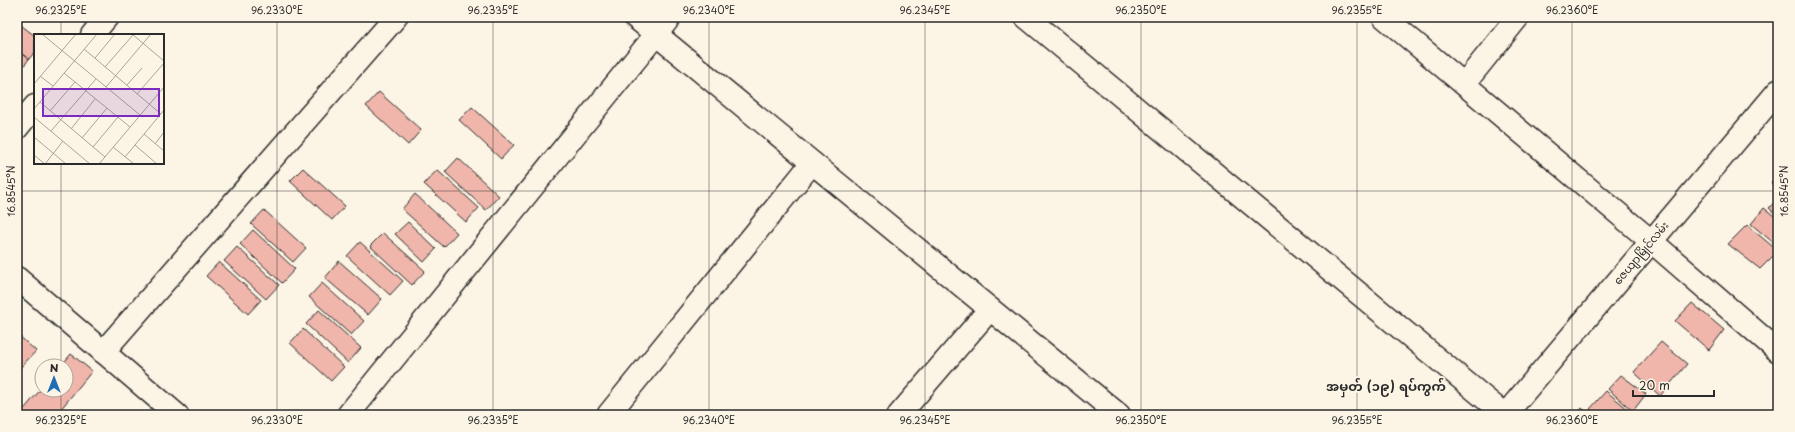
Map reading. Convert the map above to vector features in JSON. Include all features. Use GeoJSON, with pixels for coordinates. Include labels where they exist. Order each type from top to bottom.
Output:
{"type":"FeatureCollection","features":[{"type":"Feature","properties":{"kind":"street"},"geometry":{"type":"LineString","coordinates":[[93,34],[107,17]]}},
{"type":"Feature","properties":{"kind":"street"},"geometry":{"type":"LineString","coordinates":[[103,352],[396,17]]}},
{"type":"Feature","properties":{"kind":"street"},"geometry":{"type":"LineString","coordinates":[[635,17],[1119,415]]}},
{"type":"Feature","properties":{"kind":"street"},"geometry":{"type":"LineString","coordinates":[[348,415],[670,17]]}},
{"type":"Feature","properties":{"kind":"street"},"geometry":{"type":"LineString","coordinates":[[1026,17],[1505,415]]}},
{"type":"Feature","properties":{"kind":"street"},"geometry":{"type":"LineString","coordinates":[[1384,17],[1651,241],[1778,351]]}},
{"type":"Feature","properties":{"kind":"street"},"geometry":{"type":"LineString","coordinates":[[1464,84],[1518,17]]}},
{"type":"Feature","properties":{"kind":"street","name":"ဇေယျာမြိုင်လမ်း"},"geometry":{"type":"LineString","coordinates":[[1505,415],[1778,91]]}},
{"type":"Feature","properties":{"kind":"street"},"geometry":{"type":"LineString","coordinates":[[17,128],[34,107]]}},
{"type":"Feature","properties":{"kind":"street"},"geometry":{"type":"LineString","coordinates":[[608,415],[812,163]]}},
{"type":"Feature","properties":{"kind":"street"},"geometry":{"type":"LineString","coordinates":[[17,278],[177,415]]}},
{"type":"Feature","properties":{"kind":"street"},"geometry":{"type":"LineString","coordinates":[[899,415],[990,309]]}},
{"type":"Feature","properties":{"kind":"building"},"geometry":{"type":"Polygon","coordinates":[[[17,22],[34,35],[34,53],[28,60],[17,52],[17,22]]]}},
{"type":"Feature","properties":{"kind":"building"},"geometry":{"type":"Polygon","coordinates":[[[17,50],[29,59],[17,75],[17,50]]]}},
{"type":"Feature","properties":{"kind":"building"},"geometry":{"type":"Polygon","coordinates":[[[379,92],[421,130],[408,145],[366,106],[379,92]]]}},
{"type":"Feature","properties":{"kind":"building"},"geometry":{"type":"Polygon","coordinates":[[[472,107],[514,145],[501,159],[459,120],[472,107]]]}},
{"type":"Feature","properties":{"kind":"building"},"geometry":{"type":"Polygon","coordinates":[[[458,158],[499,196],[486,210],[445,172],[458,158]]]}},
{"type":"Feature","properties":{"kind":"building"},"geometry":{"type":"Polygon","coordinates":[[[303,168],[345,206],[332,220],[290,181],[303,168]]]}},
{"type":"Feature","properties":{"kind":"building"},"geometry":{"type":"Polygon","coordinates":[[[437,170],[479,208],[466,222],[424,184],[437,170]]]}},
{"type":"Feature","properties":{"kind":"building"},"geometry":{"type":"Polygon","coordinates":[[[1778,177],[1778,188],[1771,183],[1778,177]]]}},
{"type":"Feature","properties":{"kind":"building"},"geometry":{"type":"Polygon","coordinates":[[[415,194],[457,233],[444,247],[402,209],[415,194]]]}},
{"type":"Feature","properties":{"kind":"building"},"geometry":{"type":"Polygon","coordinates":[[[1778,198],[1778,216],[1769,208],[1778,198]]]}},
{"type":"Feature","properties":{"kind":"building"},"geometry":{"type":"Polygon","coordinates":[[[1764,208],[1778,219],[1778,241],[1775,244],[1751,224],[1764,208]]]}},
{"type":"Feature","properties":{"kind":"building"},"geometry":{"type":"Polygon","coordinates":[[[264,210],[306,248],[293,262],[251,224],[264,210]]]}},
{"type":"Feature","properties":{"kind":"building"},"geometry":{"type":"Polygon","coordinates":[[[408,222],[436,249],[424,262],[395,234],[408,222]]]}},
{"type":"Feature","properties":{"kind":"building"},"geometry":{"type":"Polygon","coordinates":[[[1747,225],[1778,251],[1760,269],[1728,244],[1747,225]]]}},
{"type":"Feature","properties":{"kind":"building"},"geometry":{"type":"Polygon","coordinates":[[[253,230],[295,269],[282,283],[240,244],[253,230]]]}},
{"type":"Feature","properties":{"kind":"building"},"geometry":{"type":"Polygon","coordinates":[[[383,233],[425,271],[412,285],[370,246],[383,233]]]}},
{"type":"Feature","properties":{"kind":"building"},"geometry":{"type":"Polygon","coordinates":[[[360,242],[403,281],[390,295],[347,256],[360,242]]]}},
{"type":"Feature","properties":{"kind":"building"},"geometry":{"type":"Polygon","coordinates":[[[237,247],[279,285],[266,299],[224,261],[237,247]]]}},
{"type":"Feature","properties":{"kind":"building"},"geometry":{"type":"Polygon","coordinates":[[[339,261],[382,299],[368,315],[325,278],[339,261]]]}},
{"type":"Feature","properties":{"kind":"building"},"geometry":{"type":"Polygon","coordinates":[[[219,262],[261,300],[248,314],[206,276],[219,262]]]}},
{"type":"Feature","properties":{"kind":"building"},"geometry":{"type":"Polygon","coordinates":[[[322,283],[364,321],[351,335],[309,297],[322,283]]]}},
{"type":"Feature","properties":{"kind":"building"},"geometry":{"type":"Polygon","coordinates":[[[1692,303],[1724,330],[1709,350],[1675,321],[1692,303]]]}},
{"type":"Feature","properties":{"kind":"building"},"geometry":{"type":"Polygon","coordinates":[[[319,310],[361,348],[348,363],[306,324],[319,310]]]}},
{"type":"Feature","properties":{"kind":"building"},"geometry":{"type":"Polygon","coordinates":[[[303,329],[344,367],[331,381],[290,343],[303,329]]]}},
{"type":"Feature","properties":{"kind":"building"},"geometry":{"type":"Polygon","coordinates":[[[17,334],[36,351],[17,371],[17,334]]]}},
{"type":"Feature","properties":{"kind":"building"},"geometry":{"type":"Polygon","coordinates":[[[1661,342],[1687,364],[1660,396],[1634,372],[1661,342]]]}},
{"type":"Feature","properties":{"kind":"building"},"geometry":{"type":"Polygon","coordinates":[[[71,354],[92,371],[74,393],[74,358],[68,358],[71,354]]]}},
{"type":"Feature","properties":{"kind":"building"},"geometry":{"type":"Polygon","coordinates":[[[1621,375],[1646,394],[1633,411],[1608,389],[1621,375]]]}},
{"type":"Feature","properties":{"kind":"building"},"geometry":{"type":"Polygon","coordinates":[[[1606,391],[1629,410],[1624,415],[1597,415],[1590,409],[1606,391]]]}},
{"type":"Feature","properties":{"kind":"building"},"geometry":{"type":"Polygon","coordinates":[[[34,397],[70,398],[56,415],[19,415],[34,397]]]}},
{"type":"Feature","properties":{"kind":"building"},"geometry":{"type":"Polygon","coordinates":[[[1582,408],[1590,415],[1576,415],[1582,408]]]}},
{"type":"Feature","properties":{"kind":"district","name":"အမှတ် (၁၉) ရပ်ကွက်"},"geometry":{"type":"Point","coordinates":[1386,386]}}]}
